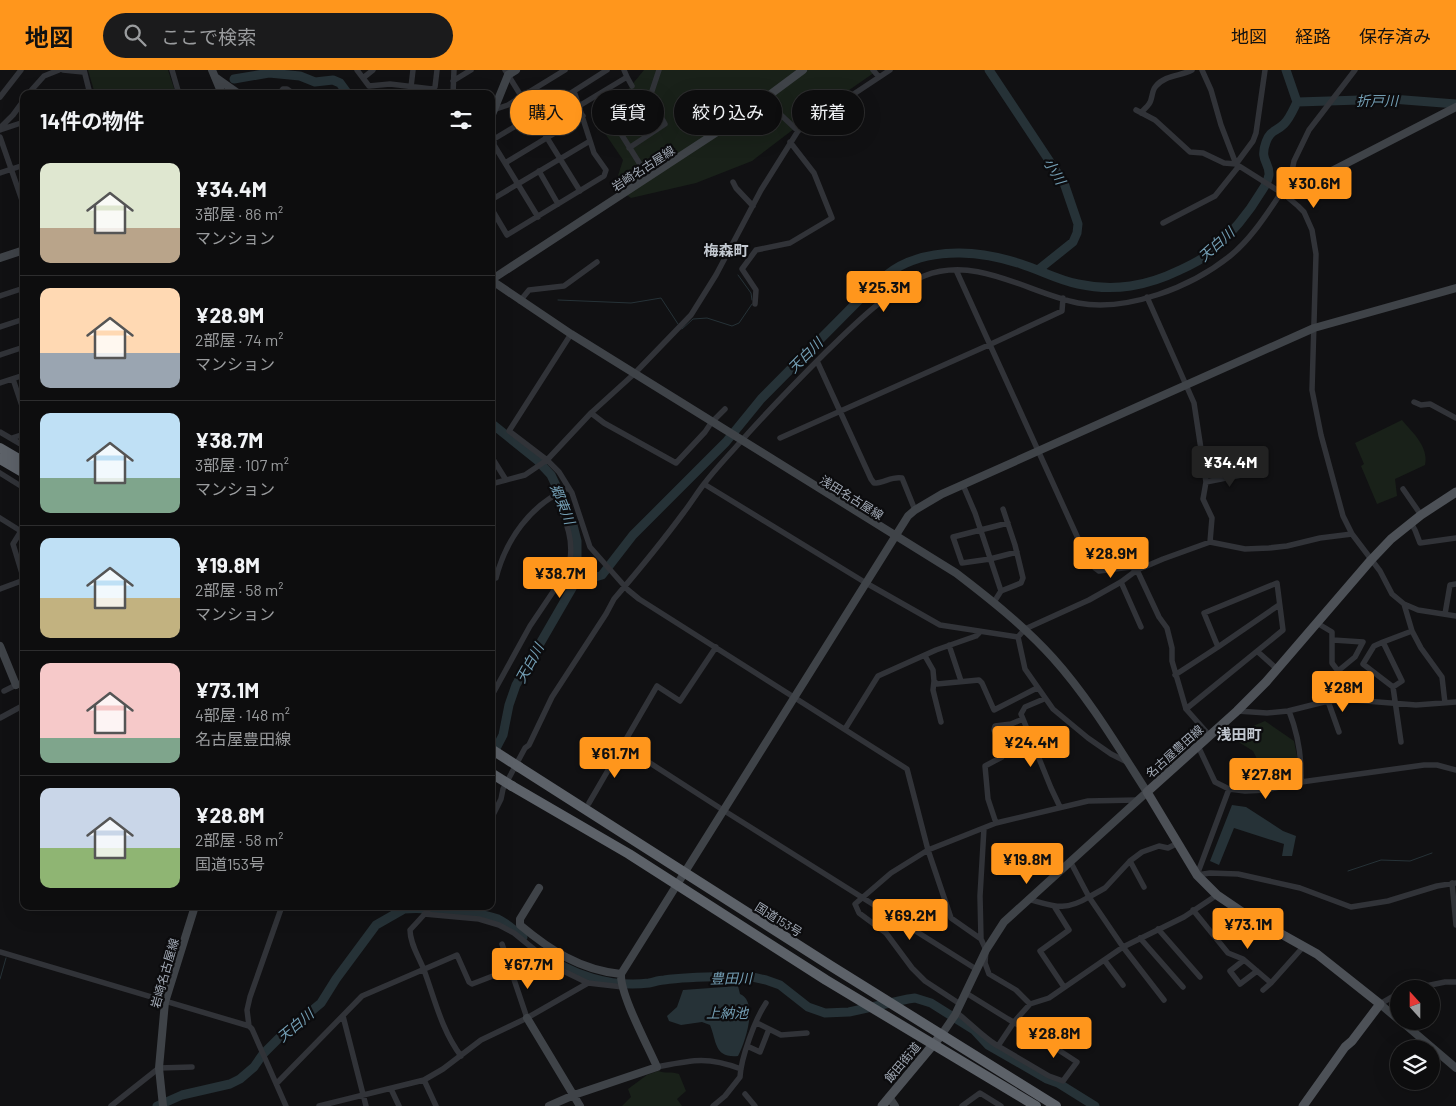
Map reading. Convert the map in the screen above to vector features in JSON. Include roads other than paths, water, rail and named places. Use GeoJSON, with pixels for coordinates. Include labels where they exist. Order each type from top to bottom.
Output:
{"type":"FeatureCollection","features":[{"type":"Feature","properties":{"kind":"highway"},"geometry":{"type":"LineString","coordinates":[[0,448],[20,460]]}},
{"type":"Feature","properties":{"kind":"highway"},"geometry":{"type":"LineString","coordinates":[[0,459],[20,471]]}},
{"type":"Feature","properties":{"kind":"highway","name":"国道153号"},"geometry":{"type":"LineString","coordinates":[[495,752],[1056,1106]]}},
{"type":"Feature","properties":{"kind":"highway","name":"国道153号"},"geometry":{"type":"LineString","coordinates":[[495,775],[629,854],[887,1016],[1036,1106]]}},
{"type":"Feature","properties":{"kind":"main road","name":"名古屋豊田線"},"geometry":{"type":"LineString","coordinates":[[1382,1002],[1304,946],[1242,912],[1217,895],[1197,875],[1147,792],[1237,712],[1318,623],[1371,560],[1392,539],[1421,515],[1456,492]]}},
{"type":"Feature","properties":{"kind":"main road"},"geometry":{"type":"LineString","coordinates":[[1303,1106],[1382,1002]]}},
{"type":"Feature","properties":{"kind":"main road","name":"飯田街道"},"geometry":{"type":"LineString","coordinates":[[882,1106],[943,1033]]}},
{"type":"Feature","properties":{"kind":"main road"},"geometry":{"type":"LineString","coordinates":[[1310,1106],[1349,1046]]}},
{"type":"Feature","properties":{"kind":"street"},"geometry":{"type":"LineString","coordinates":[[0,97],[20,70]]}},
{"type":"Feature","properties":{"kind":"street"},"geometry":{"type":"LineString","coordinates":[[32,90],[44,76],[59,70]]}},
{"type":"Feature","properties":{"kind":"street"},"geometry":{"type":"LineString","coordinates":[[63,70],[84,71],[89,90]]}},
{"type":"Feature","properties":{"kind":"street"},"geometry":{"type":"LineString","coordinates":[[172,70],[178,90]]}},
{"type":"Feature","properties":{"kind":"street"},"geometry":{"type":"LineString","coordinates":[[358,70],[369,86],[390,84],[432,90],[435,88],[437,70]]}},
{"type":"Feature","properties":{"kind":"street"},"geometry":{"type":"LineString","coordinates":[[363,78],[373,70]]}},
{"type":"Feature","properties":{"kind":"street"},"geometry":{"type":"LineString","coordinates":[[411,86],[413,70]]}},
{"type":"Feature","properties":{"kind":"street"},"geometry":{"type":"LineString","coordinates":[[453,90],[454,70]]}},
{"type":"Feature","properties":{"kind":"street"},"geometry":{"type":"LineString","coordinates":[[453,81],[471,70]]}},
{"type":"Feature","properties":{"kind":"street"},"geometry":{"type":"LineString","coordinates":[[507,72],[516,70]]}},
{"type":"Feature","properties":{"kind":"street"},"geometry":{"type":"LineString","coordinates":[[532,90],[565,70]]}},
{"type":"Feature","properties":{"kind":"street"},"geometry":{"type":"LineString","coordinates":[[576,90],[607,70]]}},
{"type":"Feature","properties":{"kind":"street"},"geometry":{"type":"LineString","coordinates":[[624,70],[632,86]]}},
{"type":"Feature","properties":{"kind":"street"},"geometry":{"type":"LineString","coordinates":[[652,90],[659,70]]}},
{"type":"Feature","properties":{"kind":"street","name":"岩崎名古屋線"},"geometry":{"type":"LineString","coordinates":[[776,90],[804,70]]}},
{"type":"Feature","properties":{"kind":"street"},"geometry":{"type":"LineString","coordinates":[[873,70],[879,77]]}},
{"type":"Feature","properties":{"kind":"street"},"geometry":{"type":"LineString","coordinates":[[860,90],[890,70]]}},
{"type":"Feature","properties":{"kind":"street"},"geometry":{"type":"LineString","coordinates":[[1192,70],[1157,84],[1153,90],[1149,105],[1138,111],[1154,120],[1190,152],[1202,153],[1224,163],[1238,165]]}},
{"type":"Feature","properties":{"kind":"street"},"geometry":{"type":"LineString","coordinates":[[1202,70],[1211,90],[1221,125],[1238,165],[1283,194],[1304,212],[1312,230],[1316,254],[1312,390],[1321,435],[1343,516],[1352,534],[1380,571],[1392,594],[1404,604],[1418,610],[1456,616]]}},
{"type":"Feature","properties":{"kind":"street"},"geometry":{"type":"LineString","coordinates":[[1163,223],[1215,196],[1238,165],[1253,141],[1256,132],[1265,70]]}},
{"type":"Feature","properties":{"kind":"street"},"geometry":{"type":"LineString","coordinates":[[1293,189],[1292,171],[1294,161],[1309,130],[1355,70]]}},
{"type":"Feature","properties":{"kind":"street"},"geometry":{"type":"LineString","coordinates":[[507,72],[517,90]]}},
{"type":"Feature","properties":{"kind":"street"},"geometry":{"type":"LineString","coordinates":[[495,105],[507,72]]}},
{"type":"Feature","properties":{"kind":"street"},"geometry":{"type":"LineString","coordinates":[[214,73],[220,90]]}},
{"type":"Feature","properties":{"kind":"street"},"geometry":{"type":"LineString","coordinates":[[214,73],[234,90]]}},
{"type":"Feature","properties":{"kind":"street"},"geometry":{"type":"LineString","coordinates":[[582,104],[626,77]]}},
{"type":"Feature","properties":{"kind":"street"},"geometry":{"type":"LineString","coordinates":[[495,111],[510,103]]}},
{"type":"Feature","properties":{"kind":"street"},"geometry":{"type":"LineString","coordinates":[[0,129],[20,105]]}},
{"type":"Feature","properties":{"kind":"street"},"geometry":{"type":"LineString","coordinates":[[495,811],[501,799],[503,789],[524,748],[529,745],[552,697],[606,614],[623,584],[685,512],[704,484],[758,420],[874,307],[926,275],[956,270],[982,272],[1078,303],[1106,305],[1128,303],[1174,289],[1230,256],[1283,194],[1455,111]]}},
{"type":"Feature","properties":{"kind":"street"},"geometry":{"type":"LineString","coordinates":[[495,215],[507,235],[604,176],[606,170],[594,153],[583,116],[505,163]]}},
{"type":"Feature","properties":{"kind":"street"},"geometry":{"type":"LineString","coordinates":[[782,116],[792,125]]}},
{"type":"Feature","properties":{"kind":"street"},"geometry":{"type":"LineString","coordinates":[[0,129],[20,123]]}},
{"type":"Feature","properties":{"kind":"street"},"geometry":{"type":"LineString","coordinates":[[495,138],[510,130]]}},
{"type":"Feature","properties":{"kind":"street"},"geometry":{"type":"LineString","coordinates":[[621,135],[648,177]]}},
{"type":"Feature","properties":{"kind":"street"},"geometry":{"type":"LineString","coordinates":[[629,148],[649,135]]}},
{"type":"Feature","properties":{"kind":"street","name":"岩崎名古屋線"},"geometry":{"type":"LineString","coordinates":[[495,277],[710,135]]}},
{"type":"Feature","properties":{"kind":"street"},"geometry":{"type":"LineString","coordinates":[[495,483],[525,475],[547,460],[591,413],[634,374],[691,315],[716,275],[761,190],[795,135]]}},
{"type":"Feature","properties":{"kind":"street"},"geometry":{"type":"LineString","coordinates":[[0,137],[20,193]]}},
{"type":"Feature","properties":{"kind":"street"},"geometry":{"type":"LineString","coordinates":[[547,137],[580,191]]}},
{"type":"Feature","properties":{"kind":"street"},"geometry":{"type":"LineString","coordinates":[[495,198],[590,141]]}},
{"type":"Feature","properties":{"kind":"street"},"geometry":{"type":"LineString","coordinates":[[755,304],[756,290],[742,269],[756,250],[790,243],[832,218],[814,173],[790,142]]}},
{"type":"Feature","properties":{"kind":"street"},"geometry":{"type":"LineString","coordinates":[[495,148],[538,216]]}},
{"type":"Feature","properties":{"kind":"street"},"geometry":{"type":"LineString","coordinates":[[0,173],[20,167]]}},
{"type":"Feature","properties":{"kind":"street"},"geometry":{"type":"LineString","coordinates":[[539,171],[558,204]]}},
{"type":"Feature","properties":{"kind":"street"},"geometry":{"type":"LineString","coordinates":[[733,182],[752,206]]}},
{"type":"Feature","properties":{"kind":"street"},"geometry":{"type":"LineString","coordinates":[[0,258],[20,251]]}},
{"type":"Feature","properties":{"kind":"street"},"geometry":{"type":"LineString","coordinates":[[520,300],[529,290],[564,286],[597,262]]}},
{"type":"Feature","properties":{"kind":"street"},"geometry":{"type":"LineString","coordinates":[[956,270],[1081,545],[1098,571],[1131,567],[1138,570],[1159,617],[1166,628],[1172,648],[1175,675],[1186,709],[1210,736]]}},
{"type":"Feature","properties":{"kind":"street","name":"浅田名古屋線"},"geometry":{"type":"LineString","coordinates":[[495,283],[634,374],[956,573],[994,602],[1052,657],[1081,692],[1147,792]]}},
{"type":"Feature","properties":{"kind":"street"},"geometry":{"type":"LineString","coordinates":[[622,981],[683,872],[895,536],[908,516],[915,510],[942,494],[1314,328],[1456,288]]}},
{"type":"Feature","properties":{"kind":"street"},"geometry":{"type":"LineString","coordinates":[[0,296],[20,289]]}},
{"type":"Feature","properties":{"kind":"street"},"geometry":{"type":"LineString","coordinates":[[1147,297],[1194,403],[1206,482],[1203,499],[1212,518],[1210,542]]}},
{"type":"Feature","properties":{"kind":"street"},"geometry":{"type":"LineString","coordinates":[[780,438],[1062,311],[1063,298]]}},
{"type":"Feature","properties":{"kind":"street"},"geometry":{"type":"LineString","coordinates":[[0,327],[20,320]]}},
{"type":"Feature","properties":{"kind":"street"},"geometry":{"type":"LineString","coordinates":[[571,334],[508,431],[547,460],[559,472],[569,488],[590,547],[623,584],[639,598],[907,769],[928,850],[951,918],[981,939]]}},
{"type":"Feature","properties":{"kind":"street"},"geometry":{"type":"LineString","coordinates":[[0,355],[20,348]]}},
{"type":"Feature","properties":{"kind":"street"},"geometry":{"type":"LineString","coordinates":[[817,361],[871,480],[874,483],[880,483],[897,477],[902,478],[915,510]]}},
{"type":"Feature","properties":{"kind":"street"},"geometry":{"type":"LineString","coordinates":[[0,383],[20,376]]}},
{"type":"Feature","properties":{"kind":"street"},"geometry":{"type":"LineString","coordinates":[[13,379],[20,400]]}},
{"type":"Feature","properties":{"kind":"street"},"geometry":{"type":"LineString","coordinates":[[1414,402],[1430,404],[1456,418]]}},
{"type":"Feature","properties":{"kind":"street"},"geometry":{"type":"LineString","coordinates":[[591,413],[604,423],[676,463],[725,409]]}},
{"type":"Feature","properties":{"kind":"street"},"geometry":{"type":"LineString","coordinates":[[0,432],[20,443]]}},
{"type":"Feature","properties":{"kind":"street"},"geometry":{"type":"LineString","coordinates":[[12,438],[20,435]]}},
{"type":"Feature","properties":{"kind":"street"},"geometry":{"type":"LineString","coordinates":[[495,462],[506,480]]}},
{"type":"Feature","properties":{"kind":"street"},"geometry":{"type":"LineString","coordinates":[[0,473],[20,486]]}},
{"type":"Feature","properties":{"kind":"street"},"geometry":{"type":"LineString","coordinates":[[1206,482],[1251,473]]}},
{"type":"Feature","properties":{"kind":"street"},"geometry":{"type":"LineString","coordinates":[[704,484],[866,583],[940,625],[1018,638]]}},
{"type":"Feature","properties":{"kind":"street"},"geometry":{"type":"LineString","coordinates":[[963,485],[975,513],[1001,590]]}},
{"type":"Feature","properties":{"kind":"street"},"geometry":{"type":"LineString","coordinates":[[495,578],[501,560],[514,535],[541,504],[553,495],[569,488]]}},
{"type":"Feature","properties":{"kind":"street"},"geometry":{"type":"LineString","coordinates":[[1403,489],[1421,515]]}},
{"type":"Feature","properties":{"kind":"street"},"geometry":{"type":"LineString","coordinates":[[495,690],[530,626],[567,571],[570,563],[571,546],[569,532],[563,514],[553,495]]}},
{"type":"Feature","properties":{"kind":"street"},"geometry":{"type":"LineString","coordinates":[[994,602],[1001,590],[1021,583],[1023,578],[1003,509]]}},
{"type":"Feature","properties":{"kind":"street"},"geometry":{"type":"LineString","coordinates":[[0,518],[20,531]]}},
{"type":"Feature","properties":{"kind":"street"},"geometry":{"type":"LineString","coordinates":[[1008,523],[953,537],[962,563],[990,559],[1017,552]]}},
{"type":"Feature","properties":{"kind":"street"},"geometry":{"type":"LineString","coordinates":[[1411,523],[1416,530],[1420,543],[1456,538]]}},
{"type":"Feature","properties":{"kind":"street"},"geometry":{"type":"LineString","coordinates":[[1018,638],[1025,630],[1089,600],[1138,570],[1162,559],[1210,542],[1245,549],[1270,548],[1352,534]]}},
{"type":"Feature","properties":{"kind":"street"},"geometry":{"type":"LineString","coordinates":[[20,535],[13,544],[20,567]]}},
{"type":"Feature","properties":{"kind":"street"},"geometry":{"type":"LineString","coordinates":[[0,589],[20,582]]}},
{"type":"Feature","properties":{"kind":"street"},"geometry":{"type":"LineString","coordinates":[[1121,582],[1141,627]]}},
{"type":"Feature","properties":{"kind":"street"},"geometry":{"type":"LineString","coordinates":[[1186,709],[1283,630],[1277,583],[1204,613],[1218,647]]}},
{"type":"Feature","properties":{"kind":"street"},"geometry":{"type":"LineString","coordinates":[[1445,614],[1450,585],[1456,584]]}},
{"type":"Feature","properties":{"kind":"street"},"geometry":{"type":"LineString","coordinates":[[1404,604],[1412,631],[1421,648],[1442,677],[1445,702]]}},
{"type":"Feature","properties":{"kind":"street"},"geometry":{"type":"LineString","coordinates":[[1175,675],[1279,605]]}},
{"type":"Feature","properties":{"kind":"street"},"geometry":{"type":"LineString","coordinates":[[1318,623],[1332,632],[1332,663],[1338,671],[1355,656],[1363,642],[1333,640]]}},
{"type":"Feature","properties":{"kind":"street"},"geometry":{"type":"LineString","coordinates":[[1401,742],[1393,687],[1363,664],[1374,646],[1412,631]]}},
{"type":"Feature","properties":{"kind":"street"},"geometry":{"type":"LineString","coordinates":[[845,729],[878,676],[949,645],[976,636],[979,632]]}},
{"type":"Feature","properties":{"kind":"street"},"geometry":{"type":"LineString","coordinates":[[1018,638],[1025,669],[1044,699],[1053,709],[1088,738],[1111,754],[1127,762]]}},
{"type":"Feature","properties":{"kind":"street"},"geometry":{"type":"LineString","coordinates":[[1384,642],[1402,681],[1393,687]]}},
{"type":"Feature","properties":{"kind":"street"},"geometry":{"type":"LineString","coordinates":[[949,645],[961,681]]}},
{"type":"Feature","properties":{"kind":"street"},"geometry":{"type":"LineString","coordinates":[[0,646],[16,685]]}},
{"type":"Feature","properties":{"kind":"street"},"geometry":{"type":"LineString","coordinates":[[590,803],[657,686],[680,701],[716,647]]}},
{"type":"Feature","properties":{"kind":"street"},"geometry":{"type":"LineString","coordinates":[[1258,652],[1277,669]]}},
{"type":"Feature","properties":{"kind":"street"},"geometry":{"type":"LineString","coordinates":[[925,656],[933,670],[933,690],[941,722]]}},
{"type":"Feature","properties":{"kind":"street"},"geometry":{"type":"LineString","coordinates":[[934,681],[937,684],[979,680],[994,710],[1037,688]]}},
{"type":"Feature","properties":{"kind":"street"},"geometry":{"type":"LineString","coordinates":[[4,691],[20,683]]}},
{"type":"Feature","properties":{"kind":"street"},"geometry":{"type":"LineString","coordinates":[[1044,699],[1024,709],[1021,714],[1060,807]]}},
{"type":"Feature","properties":{"kind":"street"},"geometry":{"type":"LineString","coordinates":[[1237,712],[1267,713],[1289,711],[1328,701],[1353,700],[1416,705],[1456,702]]}},
{"type":"Feature","properties":{"kind":"street"},"geometry":{"type":"LineString","coordinates":[[1328,701],[1339,732]]}},
{"type":"Feature","properties":{"kind":"street"},"geometry":{"type":"LineString","coordinates":[[0,718],[20,707]]}},
{"type":"Feature","properties":{"kind":"street"},"geometry":{"type":"LineString","coordinates":[[1289,711],[1298,739],[1302,761],[1301,782]]}},
{"type":"Feature","properties":{"kind":"street"},"geometry":{"type":"LineString","coordinates":[[996,823],[988,799],[985,766],[1002,757],[1003,754],[994,730],[995,726],[1011,724],[1023,719]]}},
{"type":"Feature","properties":{"kind":"street"},"geometry":{"type":"LineString","coordinates":[[622,745],[862,899],[976,969]]}},
{"type":"Feature","properties":{"kind":"street"},"geometry":{"type":"LineString","coordinates":[[1198,746],[1215,782],[1229,789],[1245,791],[1267,790],[1301,782],[1424,765],[1437,765],[1456,770]]}},
{"type":"Feature","properties":{"kind":"street"},"geometry":{"type":"LineString","coordinates":[[1197,875],[1229,789]]}},
{"type":"Feature","properties":{"kind":"street"},"geometry":{"type":"LineString","coordinates":[[943,1033],[966,993],[986,950],[1004,922],[1147,792]]}},
{"type":"Feature","properties":{"kind":"street"},"geometry":{"type":"LineString","coordinates":[[960,1004],[925,981],[912,968],[886,933],[859,913],[855,904],[891,873],[928,850],[996,823],[1088,801],[1137,800]]}},
{"type":"Feature","properties":{"kind":"street"},"geometry":{"type":"LineString","coordinates":[[984,828],[980,896],[981,939],[986,950],[985,963],[989,974],[1016,990],[1030,1004]]}},
{"type":"Feature","properties":{"kind":"street"},"geometry":{"type":"LineString","coordinates":[[1028,899],[1054,906],[1070,907],[1105,888],[1130,861],[1142,852],[1159,846],[1168,848],[1178,844]]}},
{"type":"Feature","properties":{"kind":"street"},"geometry":{"type":"LineString","coordinates":[[1130,861],[1144,887]]}},
{"type":"Feature","properties":{"kind":"street"},"geometry":{"type":"LineString","coordinates":[[1070,862],[1089,897],[1124,948],[1164,1000]]}},
{"type":"Feature","properties":{"kind":"street"},"geometry":{"type":"LineString","coordinates":[[1197,875],[1210,872],[1238,874],[1300,888],[1351,907],[1388,901],[1437,886],[1454,883],[1456,925]]}},
{"type":"Feature","properties":{"kind":"street"},"geometry":{"type":"LineString","coordinates":[[540,888],[520,919],[520,925],[550,948],[574,962],[604,972],[622,981],[657,1067]]}},
{"type":"Feature","properties":{"kind":"street"},"geometry":{"type":"LineString","coordinates":[[998,1046],[1014,1022],[1030,1004],[1049,998],[1140,938],[1184,917],[1217,895]]}},
{"type":"Feature","properties":{"kind":"street"},"geometry":{"type":"LineString","coordinates":[[1054,906],[1069,930],[1040,951],[1064,988]]}},
{"type":"Feature","properties":{"kind":"street","name":"岩崎名古屋線"},"geometry":{"type":"LineString","coordinates":[[162,1106],[159,1068],[165,1002],[194,910]]}},
{"type":"Feature","properties":{"kind":"street"},"geometry":{"type":"LineString","coordinates":[[281,910],[247,1010],[251,1029],[286,1106]]}},
{"type":"Feature","properties":{"kind":"street"},"geometry":{"type":"LineString","coordinates":[[428,910],[410,930],[410,937],[424,968],[446,1033],[461,1056]]}},
{"type":"Feature","properties":{"kind":"street"},"geometry":{"type":"LineString","coordinates":[[1193,910],[1228,953],[1244,960],[1271,983]]}},
{"type":"Feature","properties":{"kind":"street"},"geometry":{"type":"LineString","coordinates":[[424,914],[479,919],[500,925],[514,933],[557,968],[588,983]]}},
{"type":"Feature","properties":{"kind":"street"},"geometry":{"type":"LineString","coordinates":[[1158,929],[1200,977]]}},
{"type":"Feature","properties":{"kind":"street"},"geometry":{"type":"LineString","coordinates":[[1140,938],[1183,987]]}},
{"type":"Feature","properties":{"kind":"street"},"geometry":{"type":"LineString","coordinates":[[502,944],[526,1018],[580,1106]]}},
{"type":"Feature","properties":{"kind":"street"},"geometry":{"type":"LineString","coordinates":[[1263,990],[1304,946]]}},
{"type":"Feature","properties":{"kind":"street"},"geometry":{"type":"LineString","coordinates":[[0,952],[251,1029]]}},
{"type":"Feature","properties":{"kind":"street"},"geometry":{"type":"LineString","coordinates":[[275,1081],[362,996],[458,955],[469,982],[472,984],[511,969]]}},
{"type":"Feature","properties":{"kind":"street"},"geometry":{"type":"LineString","coordinates":[[1105,960],[1123,984]]}},
{"type":"Feature","properties":{"kind":"street"},"geometry":{"type":"LineString","coordinates":[[1244,960],[1230,971],[1240,984],[1257,971]]}},
{"type":"Feature","properties":{"kind":"street"},"geometry":{"type":"LineString","coordinates":[[319,1106],[424,1080],[461,1056],[481,1040],[526,1018],[588,983],[622,981]]}},
{"type":"Feature","properties":{"kind":"street"},"geometry":{"type":"LineString","coordinates":[[1440,983],[1456,982]]}},
{"type":"Feature","properties":{"kind":"street"},"geometry":{"type":"LineString","coordinates":[[955,1013],[989,1041],[1049,1076],[1063,1081],[1077,1062],[966,993]]}},
{"type":"Feature","properties":{"kind":"street"},"geometry":{"type":"LineString","coordinates":[[1390,998],[1382,1002],[1390,1010]]}},
{"type":"Feature","properties":{"kind":"street"},"geometry":{"type":"LineString","coordinates":[[713,1106],[738,1081],[747,1046],[766,1003]]}},
{"type":"Feature","properties":{"kind":"street"},"geometry":{"type":"LineString","coordinates":[[343,1016],[366,1106]]}},
{"type":"Feature","properties":{"kind":"street"},"geometry":{"type":"LineString","coordinates":[[757,1023],[781,1035],[807,1033]]}},
{"type":"Feature","properties":{"kind":"street"},"geometry":{"type":"LineString","coordinates":[[747,1046],[760,1052],[769,1029]]}},
{"type":"Feature","properties":{"kind":"street"},"geometry":{"type":"LineString","coordinates":[[1412,1030],[1456,1068]]}},
{"type":"Feature","properties":{"kind":"street"},"geometry":{"type":"LineString","coordinates":[[549,1106],[574,1095],[657,1067],[686,1061],[720,1061],[740,1069]]}},
{"type":"Feature","properties":{"kind":"street"},"geometry":{"type":"LineString","coordinates":[[111,1106],[159,1068],[192,1067]]}},
{"type":"Feature","properties":{"kind":"street"},"geometry":{"type":"LineString","coordinates":[[424,1080],[436,1106]]}},
{"type":"Feature","properties":{"kind":"street"},"geometry":{"type":"LineString","coordinates":[[391,1089],[398,1106]]}},
{"type":"Feature","properties":{"kind":"street"},"geometry":{"type":"LineString","coordinates":[[962,1106],[980,1092],[1001,1106]]}},
{"type":"Feature","properties":{"kind":"street"},"geometry":{"type":"LineString","coordinates":[[746,1094],[755,1106]]}},
{"type":"Feature","properties":{"kind":"street"},"geometry":{"type":"LineString","coordinates":[[889,1097],[895,1106]]}},
{"type":"Feature","properties":{"kind":"water"},"geometry":{"type":"Polygon","coordinates":[[[1232,805],[1246,807],[1283,831],[1296,836],[1292,856],[1282,856],[1284,844],[1234,828],[1219,865],[1210,861],[1232,805]]]}},
{"type":"Feature","properties":{"kind":"water","name":"上納池"},"geometry":{"type":"Polygon","coordinates":[[[738,986],[740,994],[746,998],[749,1005],[750,1014],[747,1033],[738,1056],[730,1056],[720,1052],[710,1025],[702,1022],[681,1025],[669,1021],[667,1016],[677,1007],[683,990],[738,986]]]}},
{"type":"Feature","properties":{"kind":"waterway","name":"小川"},"geometry":{"type":"LineString","coordinates":[[989,70],[1064,183],[1078,224],[1073,242],[1038,270]]}},
{"type":"Feature","properties":{"kind":"waterway","name":"天白川"},"geometry":{"type":"LineString","coordinates":[[575,583],[602,575],[633,535],[726,442],[761,399],[867,292],[886,275],[900,266],[929,256],[960,253],[975,254],[991,256],[1028,266],[1078,284],[1118,287],[1143,284],[1168,276],[1207,256],[1238,224],[1267,182],[1269,171],[1264,157],[1266,142],[1271,133],[1286,122],[1297,102],[1286,70]]}},
{"type":"Feature","properties":{"kind":"waterway","name":"郷東川"},"geometry":{"type":"LineString","coordinates":[[234,79],[269,73],[300,76],[315,82],[333,80],[340,83],[345,90]]}},
{"type":"Feature","properties":{"kind":"waterway","name":"折戸川"},"geometry":{"type":"LineString","coordinates":[[1297,102],[1392,99],[1456,104]]}},
{"type":"Feature","properties":{"kind":"waterway"},"geometry":{"type":"LineString","coordinates":[[738,275],[751,293],[752,300]]}},
{"type":"Feature","properties":{"kind":"waterway"},"geometry":{"type":"LineString","coordinates":[[558,300],[631,303],[661,298],[678,324]]}},
{"type":"Feature","properties":{"kind":"waterway"},"geometry":{"type":"LineString","coordinates":[[682,329],[693,319],[707,318],[732,326],[739,323],[752,304]]}},
{"type":"Feature","properties":{"kind":"waterway","name":"天白川"},"geometry":{"type":"LineString","coordinates":[[495,426],[537,460],[551,475],[571,517],[577,541],[575,583],[516,685],[509,705],[503,735],[495,750]]}},
{"type":"Feature","properties":{"kind":"waterway"},"geometry":{"type":"LineString","coordinates":[[1348,871],[1381,860],[1410,861],[1432,853]]}},
{"type":"Feature","properties":{"kind":"waterway","name":"天白川"},"geometry":{"type":"LineString","coordinates":[[157,1106],[182,1095],[230,1084],[240,1079],[254,1067],[263,1054],[278,1039],[321,1003],[336,979],[376,925],[402,910]]}},
{"type":"Feature","properties":{"kind":"waterway","name":"豊田川"},"geometry":{"type":"LineString","coordinates":[[438,910],[490,916],[505,923],[523,937]]}},
{"type":"Feature","properties":{"kind":"waterway","name":"豊田川"},"geometry":{"type":"LineString","coordinates":[[541,952],[552,960],[578,973],[621,984],[649,983],[685,978],[748,976],[780,985],[808,1007],[825,1013],[849,1012],[915,998],[931,1003],[974,1030],[988,1045],[1047,1079],[1058,1083],[1095,1106]]}},
{"type":"Feature","properties":{"kind":"waterway"},"geometry":{"type":"LineString","coordinates":[[0,979],[6,958]]}},
{"type":"Feature","properties":{"kind":"district","name":"梅森町"},"geometry":{"type":"Point","coordinates":[726,250]}},
{"type":"Feature","properties":{"kind":"district","name":"浅田町"},"geometry":{"type":"Point","coordinates":[1239,734]}}]}
